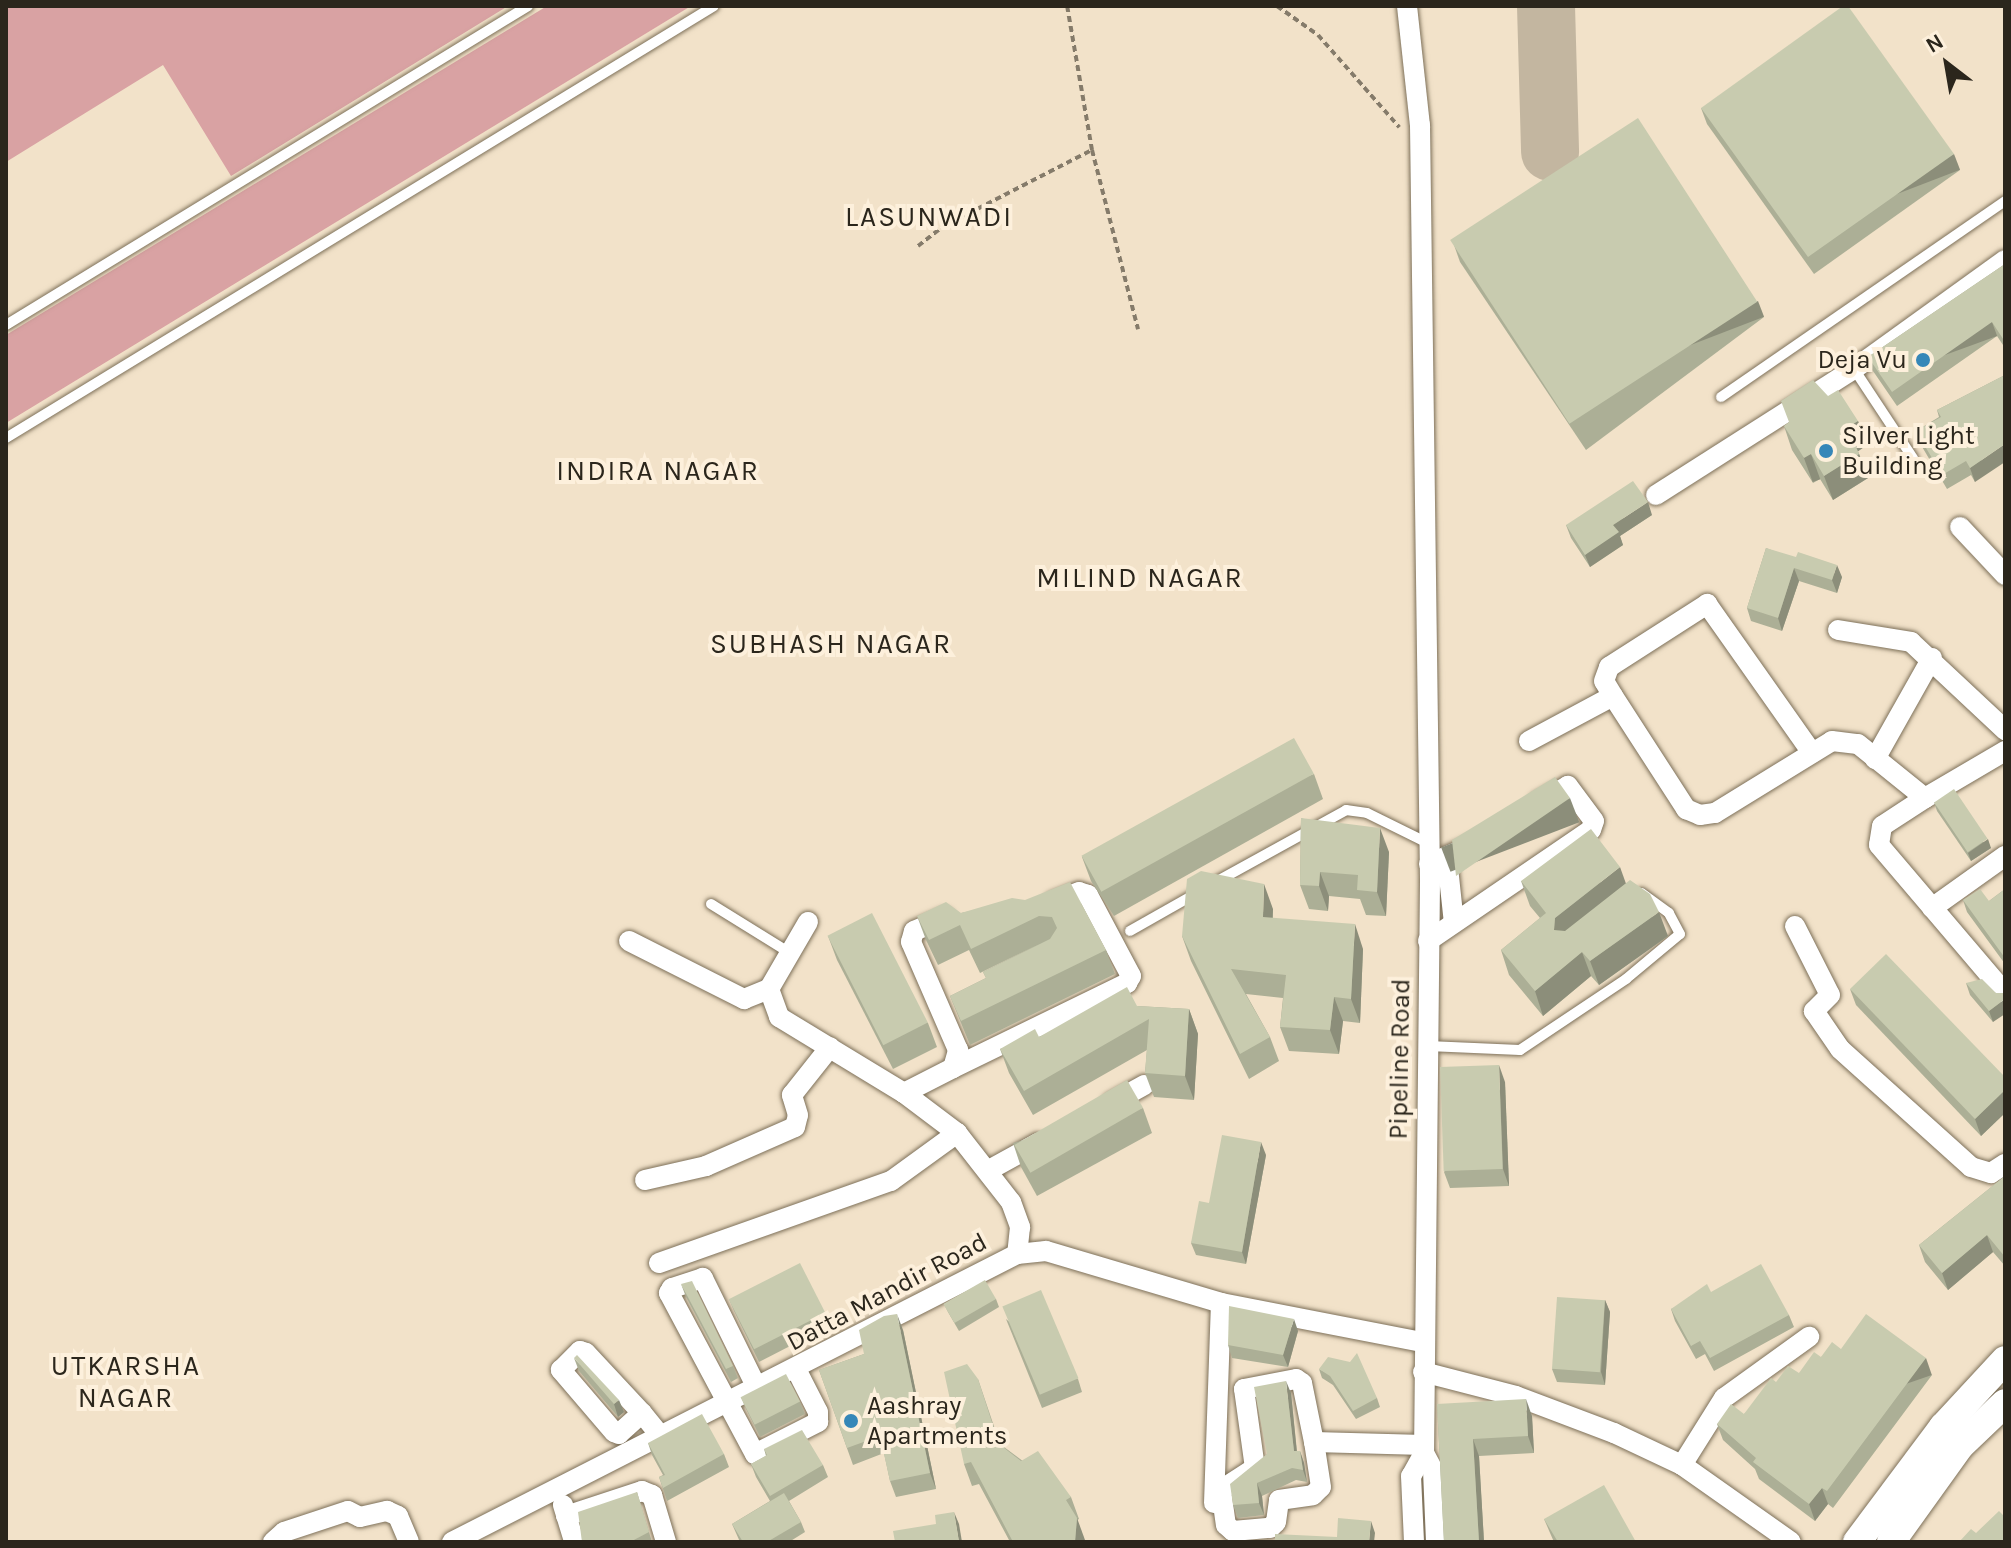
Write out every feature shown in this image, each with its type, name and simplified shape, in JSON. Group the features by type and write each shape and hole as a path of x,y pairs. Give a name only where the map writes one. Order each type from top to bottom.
{"main road":[{"path":"1857,1542 1943,1427 2005,1360"},
{"path":"1891,1542 1960,1446 2005,1403"}],"street":[{"name":"Pipeline Road","path":"1407,6 1419,150 1427,665 1437,864 1428,941 1422,1342 1424,1449 1433,1470 1436,1542"},
{"path":"1656,495 1854,369 2005,260"},
{"path":"1960,527 2005,575"},
{"path":"1812,753 1707,604 1609,667 1604,681 1613,696 1686,809 1700,815 1715,813 1812,753 1844,740 1875,759 1925,798"},
{"path":"1838,630 1895,636 1932,658 2005,730"},
{"path":"1875,759 1932,658"},
{"path":"1529,741 1613,696"},
{"path":"2005,751 1925,798 1877,833 1884,852 2005,993"},
{"path":"1428,941 1594,825 1568,786 1515,818"},
{"path":"1454,923 1437,864 1492,834"},
{"path":"1932,908 2005,856"},
{"path":"904,1093 1127,983 1131,976 1088,895 1079,892 1029,912"},
{"path":"953,1068 958,1050 947,1003 911,942 914,931 956,912 970,918"},
{"path":"629,941 744,999 769,989 808,922"},
{"path":"1795,926 1830,995 1814,1011 1840,1049 1971,1167 1991,1173 2005,1164"},
{"path":"769,989 779,1017 904,1093 957,1133 1001,1184 1020,1227 1017,1254"},
{"path":"645,1180 706,1166 795,1127 798,1115 792,1095 830,1047"},
{"path":"1089,1115 1144,1085"},
{"path":"989,1170 1061,1130"},
{"path":"659,1263 891,1181 957,1133"},
{"name":"Datta Mandir Road","path":"452,1542 662,1438 723,1398 754,1382 796,1369 1017,1254 1046,1251 1221,1303 1422,1342"},
{"path":"754,1382 703,1278 672,1288 669,1293 723,1398 759,1455 818,1422 818,1412 796,1369"},
{"path":"1213,1529 1221,1303"},
{"path":"1682,1465 1724,1398 1809,1337"},
{"path":"1423,1372 1516,1396 1682,1465 1791,1542"},
{"path":"1296,1379 1302,1383 1314,1442 1321,1487 1313,1495 1279,1500 1276,1522 1270,1528 1233,1531 1226,1525 1221,1490 1255,1468 1244,1389 1296,1379"},
{"path":"642,1413 662,1438"},
{"path":"1314,1442 1424,1449"},
{"name":"Pipeline Road","path":"1414,1542 1411,1476 1424,1449"},
{"path":"566,1516 642,1491 652,1495 666,1542"},
{"path":"554,1492 574,1542"},
{"path":"554,1492 564,1542"},
{"path":"273,1542 284,1532 348,1511 360,1517 387,1511 398,1516 409,1542"}],"lane":[{"path":"6,325 528,6"},
{"path":"6,438 714,6"},
{"path":"1721,397 2005,201"},
{"path":"1854,369 1913,458"},
{"path":"1130,931 1346,810 1367,813 1437,864"},
{"path":"1426,1046 1520,1050 1626,979 1680,934 1679,925 1646,893 1634,894"},
{"path":"711,904 790,953"}],"path":[{"path":"1067,6 1092,150 1138,329"},
{"path":"1277,6 1318,35 1419,150"},
{"path":"918,246 942,227 1092,150"}],"shaded area":[{"path":"6,6 508,6 231,176 163,65 6,162"},
{"path":"547,6 691,6 6,423 6,335"}],"building":[{"path":"1843,6 1848,6 1954,154 1808,257 1701,108"},
{"path":"1638,118 1757,302 1569,424 1450,240"},
{"path":"2005,264 2005,342 1992,322 1892,392 1868,357"},
{"path":"2005,375 2005,444 1970,468 1966,461 1942,475 1916,431 1941,417 1937,410"},
{"name":"Silver Light Building","path":"1813,380 1828,396 1838,390 1858,421 1848,427 1859,454 1824,476 1811,454 1804,458 1784,426 1789,422 1781,401"},
{"path":"1633,481 1648,502 1613,525 1619,532 1585,555 1566,525"},
{"path":"1766,548 1796,557 1798,552 1837,565 1832,580 1794,568 1778,618 1747,608"},
{"path":"1294,738 1314,774 1101,892 1081,856"},
{"path":"1555,777 1570,798 1456,876 1452,840"},
{"path":"1954,789 1988,839 1968,852 1934,802"},
{"path":"1301,818 1380,828 1377,892 1357,890 1358,875 1320,872 1319,886 1300,885"},
{"path":"1591,829 1620,867 1555,918 1554,930 1565,931 1630,880 1650,894 1659,912 1590,961 1582,952 1535,991 1501,950 1546,913 1521,881"},
{"path":"1201,871 1264,884 1263,917 1355,924 1351,999 1334,997 1330,1030 1280,1027 1286,975 1231,969 1270,1037 1240,1054 1182,936 1187,879"},
{"path":"1070,882 1106,950 961,1021 950,996 986,978 983,972 1050,939 1057,928 1052,917 1039,916 971,949 960,925 929,940 917,916 946,902 961,913 1012,898 1025,900"},
{"path":"1980,889 1989,901 2005,889 2005,958 1963,900"},
{"path":"872,913 928,1023 883,1045 827,936"},
{"path":"1886,954 2005,1077 2005,1090 1975,1119 1850,989"},
{"path":"1982,979 1996,993 2005,993 2005,999 1989,1011 1966,983"},
{"path":"1127,987 1137,1006 1189,1009 1185,1076 1145,1073 1149,1019 1024,1091 1000,1049 1035,1029 1039,1037"},
{"path":"1499,1065 1503,1169 1444,1171 1440,1067"},
{"path":"1127,1080 1143,1108 1030,1173 1014,1145"},
{"path":"1222,1135 1261,1142 1242,1252 1191,1243 1199,1201 1209,1203"},
{"path":"2005,1176 2005,1257 1987,1235 1942,1273 1919,1245"},
{"path":"800,1263 825,1313 754,1349 729,1299"},
{"path":"1761,1264 1789,1315 1710,1358 1700,1341 1691,1346 1671,1309 1707,1284 1711,1292"},
{"path":"985,1280 996,1299 954,1323 943,1304"},
{"path":"692,1281 733,1366 726,1369 681,1284"},
{"path":"1041,1290 1079,1378 1040,1395 1002,1306"},
{"path":"1557,1297 1605,1300 1600,1372 1552,1369"},
{"path":"1229,1306 1294,1319 1283,1355 1228,1345"},
{"path":"897,1314 930,1473 890,1481 880,1436 847,1448 819,1370 864,1354 859,1330 884,1316"},
{"path":"1866,1314 1926,1358 1827,1491 1822,1488 1809,1504 1753,1462 1756,1458 1717,1424 1731,1404 1744,1414 1771,1378 1776,1382 1788,1366 1799,1373 1814,1352 1821,1357 1832,1342 1841,1349"},
{"path":"1357,1353 1377,1398 1353,1411 1330,1376 1319,1369 1328,1357 1350,1362"},
{"path":"577,1355 619,1400 614,1404 574,1358"},
{"path":"967,1364 978,1379 999,1444 1021,1461 1038,1451 1071,1497 1066,1500 1077,1518 1075,1542 1000,1542 1012,1540 971,1462 964,1464 944,1372"},
{"path":"786,1374 800,1402 755,1425 741,1397"},
{"path":"1286,1381 1294,1451 1300,1451 1303,1470 1292,1468 1257,1483 1259,1503 1233,1505 1230,1484 1267,1454 1254,1387"},
{"path":"1526,1399 1528,1436 1473,1439 1479,1542 1444,1542 1437,1404"},
{"path":"702,1414 724,1454 663,1488 659,1477 665,1475 648,1443"},
{"path":"802,1430 823,1465 770,1496 751,1464 767,1455 764,1449"},
{"path":"1604,1485 1636,1542 1558,1542 1544,1519"},
{"path":"637,1492 649,1532 630,1542 582,1542 578,1512"},
{"path":"784,1493 801,1522 767,1542 743,1542 732,1524"},
{"path":"1999,1511 2005,1517 2005,1542 1959,1542 1971,1529 1976,1533"},
{"path":"954,1512 959,1542 895,1542 893,1531 936,1524 935,1515"},
{"path":"1338,1518 1371,1521 1369,1542 1275,1542 1275,1534 1337,1537"}],"taxiway":[{"path":"1546,6 1550,152"}],"place":[{"name":"Deja Vu","path":"1923,360"},
{"name":"Silver Light Building","path":"1826,451"},
{"name":"Aashray Apartments","path":"851,1421"}],"district":[{"name":"LASUNWADI","path":"929,217"},
{"name":"INDIRA NAGAR","path":"658,471"},
{"name":"MILIND NAGAR","path":"1140,578"},
{"name":"SUBHASH NAGAR","path":"831,644"},
{"name":"UTKARSHA NAGAR","path":"126,1382"}]}
